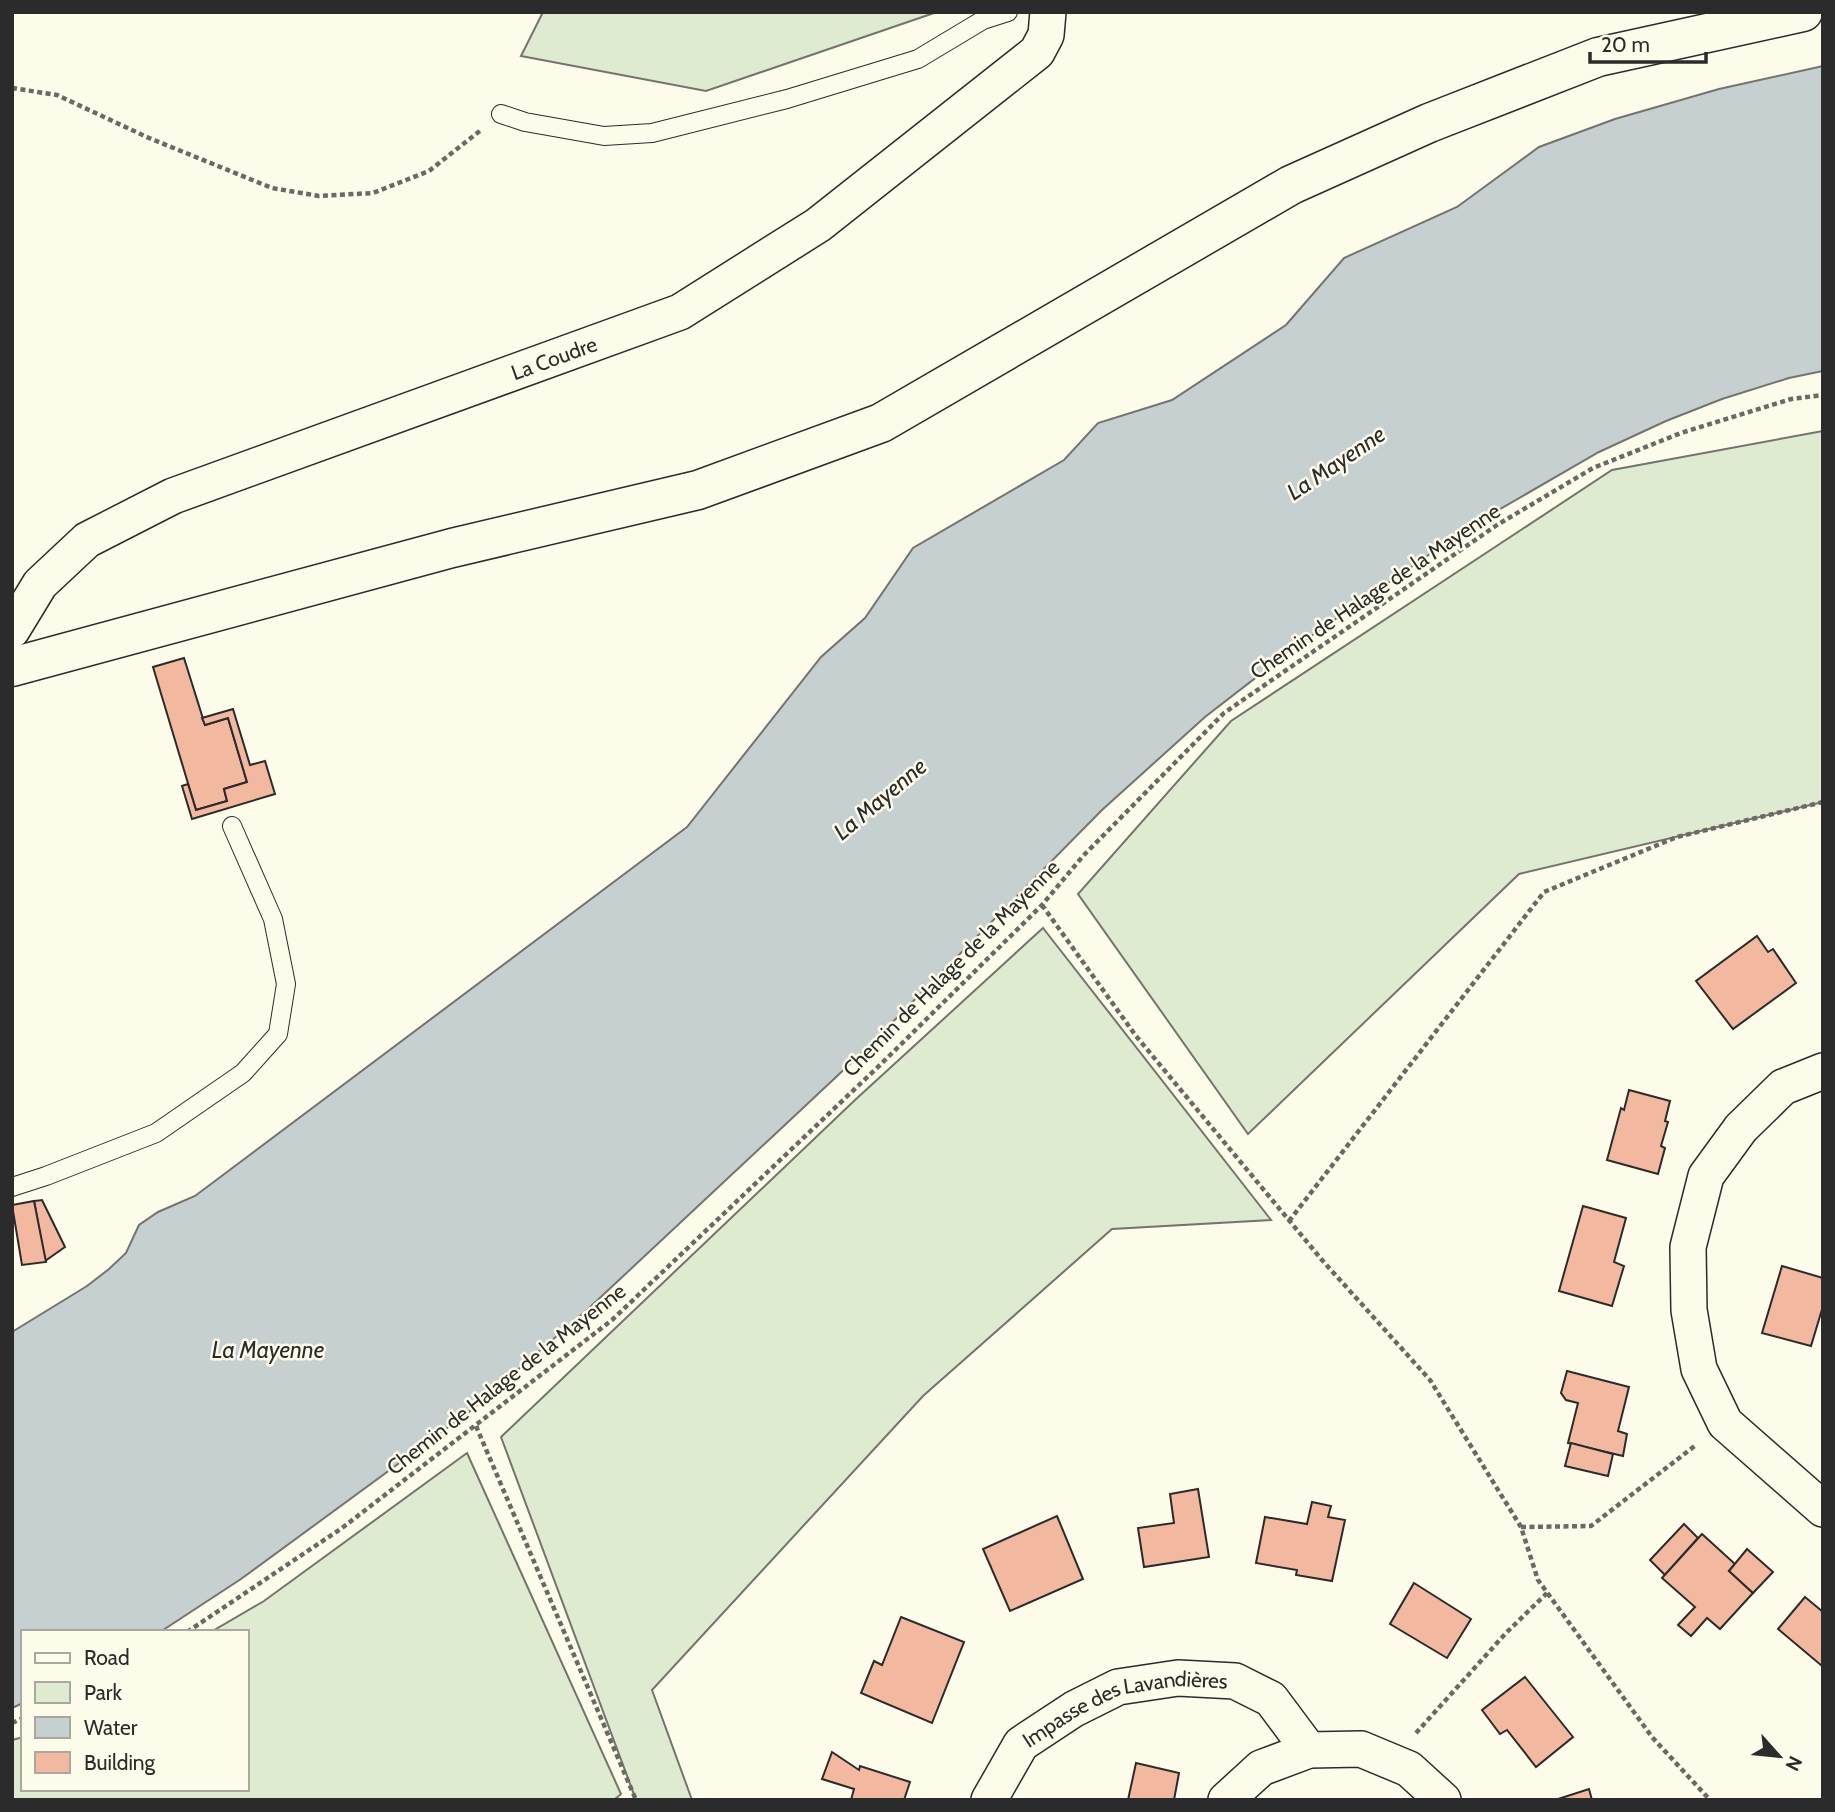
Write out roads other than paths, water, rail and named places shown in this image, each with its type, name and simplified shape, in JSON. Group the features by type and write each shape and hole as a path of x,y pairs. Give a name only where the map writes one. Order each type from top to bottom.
{"street":[{"name":"La Coudre","path":"12,630 40,584 87,540 173,496 680,312 818,225 1037,52 1046,36 1048,12"},
{"path":"12,667 452,548 698,490 881,423 1291,185 1429,123 1598,57 1803,12"},
{"path":"1823,1071 1783,1087 1741,1128 1706,1176 1688,1247 1689,1310 1699,1369 1725,1423 1823,1509"},
{"name":"Impasse des Lavandières","path":"989,1800 1021,1744 1074,1709 1118,1687 1178,1678 1235,1681 1270,1699 1309,1750"},
{"path":"1226,1800 1261,1768 1309,1750 1361,1749 1409,1769 1443,1800"}],"lane":[{"path":"501,114 526,122 604,136 652,133 787,99 918,59 983,20 1008,12"},
{"path":"12,1187 46,1177 156,1133 243,1073 278,1034 286,984 273,919 232,826"}],"water":[{"name":"La Mayenne","path":"1823,66 1823,371 1789,378 1722,399 1599,452 1469,527 1298,645 1205,717 1102,810 866,1049 588,1309 469,1412 241,1579 163,1630 21,1630 21,1704 12,1708 12,1332 87,1286 109,1269 126,1253 139,1225 158,1212 195,1196 687,827 821,657 865,618 913,548 1064,460 1098,423 1172,400 1286,325 1344,258 1457,207 1539,147 1615,119 1719,89"}]}
